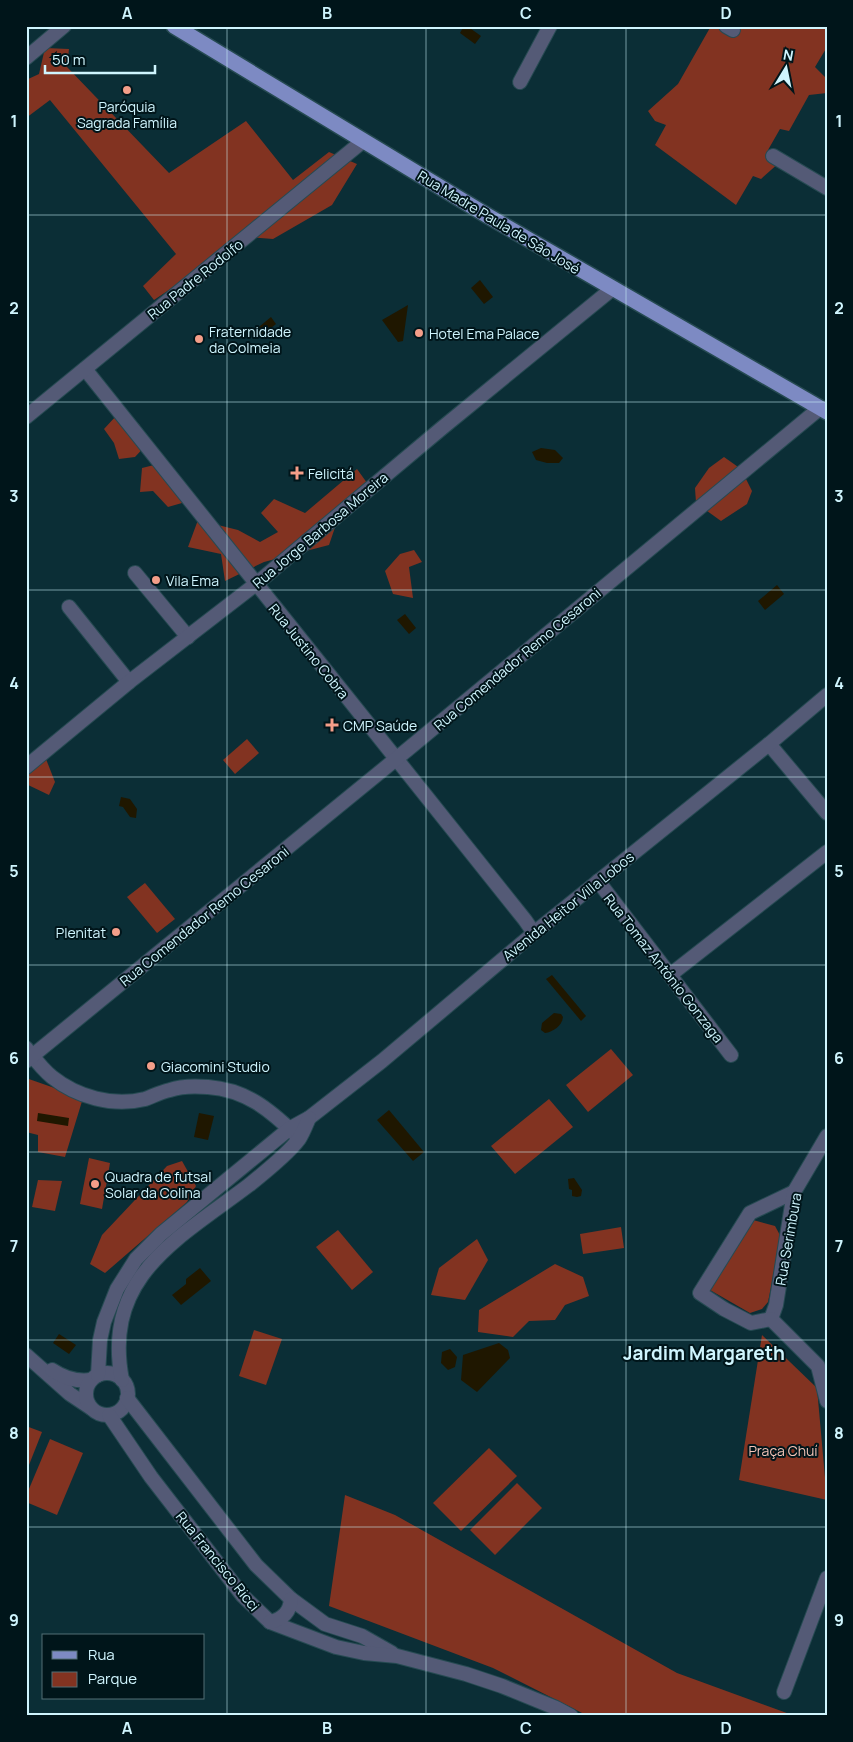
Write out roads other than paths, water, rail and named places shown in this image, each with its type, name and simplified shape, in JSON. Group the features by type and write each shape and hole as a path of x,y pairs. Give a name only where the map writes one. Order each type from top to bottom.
{"main road":[{"name":"Rua Madre Paula de São José","path":"183,28 363,141 612,289 823,410"}],"street":[{"path":"26,58 64,26"},
{"path":"520,82 550,26"},
{"name":"Rua Padre Rodolfo","path":"26,417 363,141"},
{"path":"773,156 827,188"},
{"name":"Rua Jorge Barbosa Moreira","path":"26,767 130,682 256,584 427,440 612,289"},
{"name":"Rua Justino Cobra","path":"85,369 526,920 534,933"},
{"name":"Rua Comendador Remo Cesaroni","path":"28,1055 396,759 823,410"},
{"path":"135,574 188,637"},
{"path":"69,607 130,682"},
{"name":"Avenida Heitor Villa Lobos","path":"122,1380 119,1364 119,1332 128,1300 140,1276 158,1256 266,1171 294,1134 309,1118 382,1061 534,933 827,695"},
{"path":"769,744 827,813"},
{"path":"670,975 827,852"},
{"name":"Rua Tomaz António Gonzaga","path":"598,881 731,1055"},
{"path":"28,1055 51,1076 74,1091 87,1096 128,1101 182,1088 220,1089 251,1099 265,1107 294,1134"},
{"name":"Avenida Heitor Villa Lobos","path":"95,1377 104,1322 116,1289 136,1259 161,1234 294,1134"},
{"name":"Rua Serimbura","path":"771,1319 776,1305 794,1192 827,1136"},
{"path":"794,1192 750,1213 700,1293 724,1309 751,1323 771,1319 818,1366 827,1401"},
{"path":"29,1357 65,1377 84,1381 110,1373 122,1380 127,1391 127,1398 121,1409 115,1413 109,1415 99,1413 70,1394 29,1357"},
{"path":"91,1408 86,1398 86,1388 95,1377"},
{"name":"Rua Francisco Ricci","path":"127,1398 256,1565 291,1599 326,1624 362,1636 397,1656"},
{"name":"Rua Francisco Ricci","path":"109,1415 150,1477 243,1596 270,1622 336,1647 364,1653 397,1656 466,1674 502,1686 571,1716"},
{"path":"784,1692 827,1578"},
{"path":"270,1622 283,1617 288,1611 291,1599"}],"place":[{"name":"Paróquia Sagrada Família","path":"127,90"},
{"name":"Hotel Ema Palace","path":"419,333"},
{"name":"Fraternidade da Colmeia","path":"199,339"},
{"name":"Felicitá","path":"297,473"},
{"name":"Vila Ema","path":"156,580"},
{"name":"CMP Saúde","path":"332,725"},
{"name":"Plenitat","path":"116,932"},
{"name":"Giacomini Studio","path":"151,1066"},
{"name":"Quadra de futsal Solar da Colina","path":"95,1184"}],"district":[{"name":"Jardim Margareth","path":"704,1353"}],"park label":[{"name":"Praça Chuí","path":"783,1450"}]}
